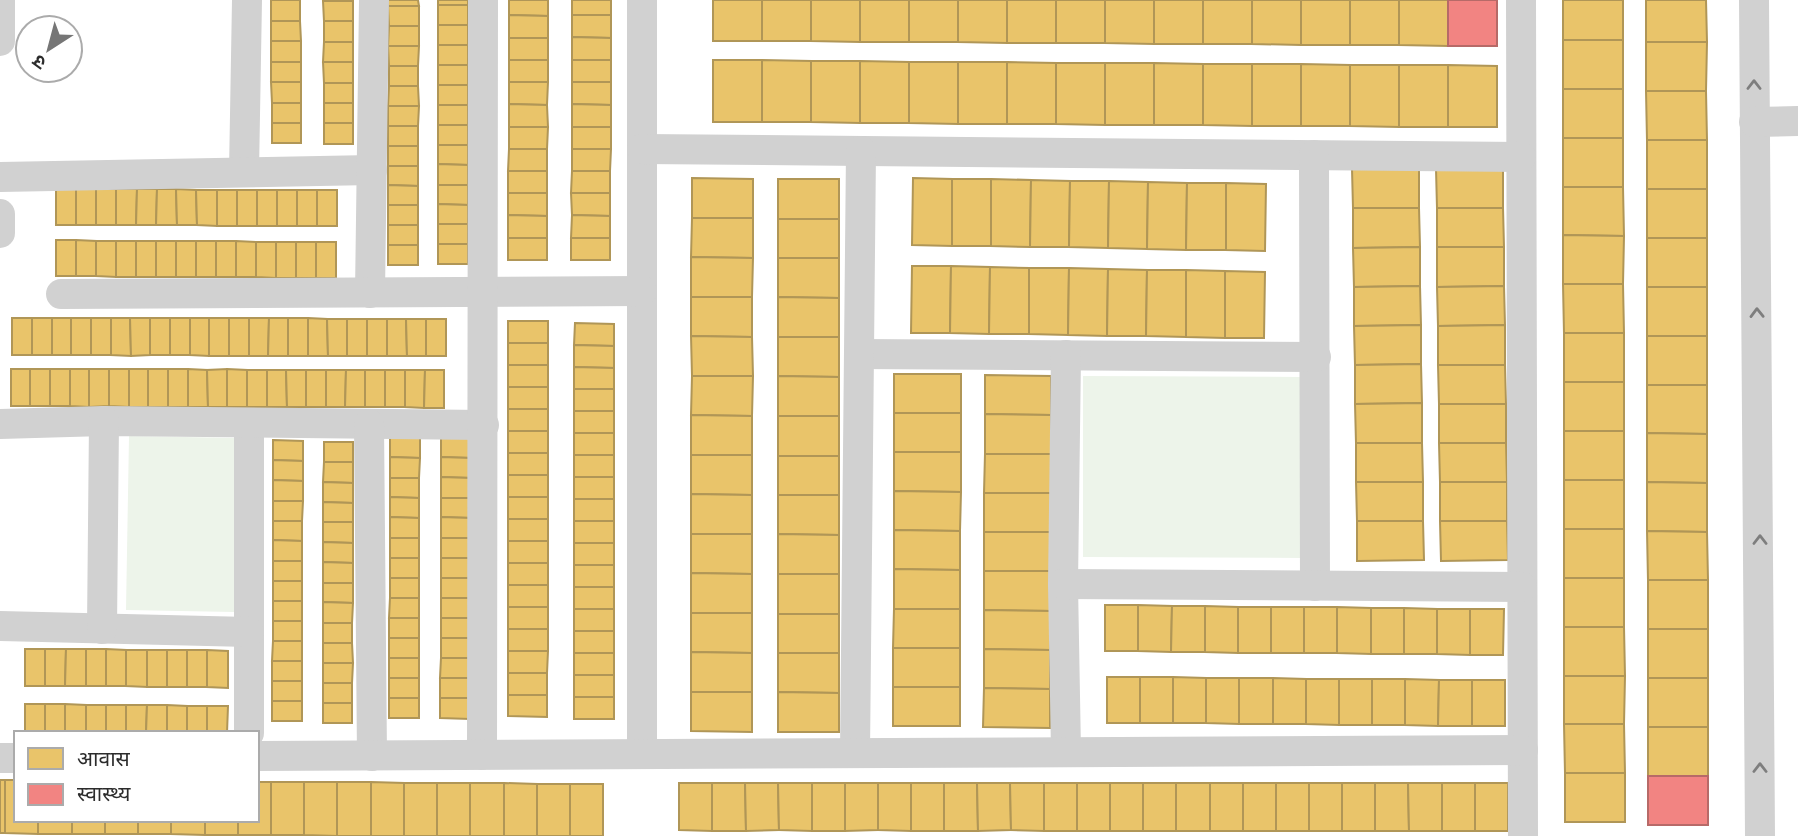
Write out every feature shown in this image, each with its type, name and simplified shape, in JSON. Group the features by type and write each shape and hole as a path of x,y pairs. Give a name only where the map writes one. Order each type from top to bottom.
{"street":[{"path":"0,0 0,41"},
{"path":"244,172 247,0"},
{"path":"370,293 374,0"},
{"path":"482,755 484,0"},
{"path":"642,0 642,754"},
{"path":"1521,0 1523,836"},
{"path":"1754,0 1760,488 1760,836"},
{"path":"1754,122 1798,121"},
{"path":"642,149 1521,157"},
{"path":"855,753 861,151"},
{"path":"1314,155 1315,586"},
{"path":"0,177 372,170"},
{"path":"0,214 0,232"},
{"path":"61,294 642,291"},
{"path":"859,354 1316,356"},
{"path":"1066,355 1063,584 1066,752"},
{"path":"0,424 104,421 484,425"},
{"path":"102,629 104,421"},
{"path":"249,423 249,731"},
{"path":"369,424 372,756"},
{"path":"1063,584 1522,587"},
{"path":"0,626 249,632"},
{"path":"259,756 1523,750"}],"shaded area":[{"path":"1083,376 1302,377 1302,558 1083,557"},
{"path":"129,436 237,438 234,612 126,610"}],"building: आवास":[{"path":"271,0 300,0 300,21 271,21"},
{"path":"388,0 418,0 419,6 388,6"},
{"path":"438,0 468,0 468,5 438,5"},
{"path":"509,0 548,0 548,16 509,15"},
{"path":"572,0 611,0 611,15 572,15"},
{"path":"713,0 762,0 762,41 713,41"},
{"path":"762,0 811,0 811,41 762,41"},
{"path":"811,0 860,0 860,42 811,41"},
{"path":"860,0 909,0 909,42 860,42"},
{"path":"909,0 958,0 958,42 909,42"},
{"path":"958,0 1007,0 1007,43 958,42"},
{"path":"1007,0 1056,0 1056,43 1007,43"},
{"path":"1056,0 1105,0 1105,43 1056,43"},
{"path":"1105,0 1154,0 1154,44 1105,43"},
{"path":"1154,0 1203,0 1203,44 1154,44"},
{"path":"1203,0 1252,0 1252,44 1203,44"},
{"path":"1252,0 1301,0 1301,45 1252,44"},
{"path":"1301,0 1350,0 1350,45 1301,45"},
{"path":"1350,0 1399,0 1399,45 1350,45"},
{"path":"1399,0 1448,0 1448,46 1399,45"},
{"path":"1563,0 1623,0 1623,40 1563,40"},
{"path":"1646,0 1706,0 1707,42 1646,42"},
{"path":"323,1 353,1 353,21 324,21"},
{"path":"438,5 468,5 468,25 438,25"},
{"path":"388,6 419,6 419,26 389,26"},
{"path":"509,15 548,16 548,38 509,38"},
{"path":"572,15 611,15 611,38 572,37"},
{"path":"271,21 300,21 301,41 271,41"},
{"path":"324,21 353,21 353,42 324,42"},
{"path":"438,25 468,25 468,45 438,45"},
{"path":"389,26 419,26 419,46 388,46"},
{"path":"572,37 611,38 611,60 572,60"},
{"path":"509,38 548,38 548,60 509,60"},
{"path":"1563,40 1623,40 1623,89 1563,89"},
{"path":"271,41 301,41 301,62 271,62"},
{"path":"324,42 353,42 353,62 323,62"},
{"path":"1646,42 1707,42 1706,91 1646,91"},
{"path":"438,45 468,45 468,65 438,65"},
{"path":"388,46 419,46 418,66 389,66"},
{"path":"509,60 548,60 548,82 509,82"},
{"path":"572,60 611,60 611,82 572,82"},
{"path":"713,60 762,60 762,122 713,122"},
{"path":"762,60 811,61 811,122 762,122"},
{"path":"811,61 860,61 860,123 811,122"},
{"path":"860,61 909,62 909,123 860,123"},
{"path":"271,62 301,62 301,82 271,82"},
{"path":"323,62 353,62 353,83 324,83"},
{"path":"909,62 958,62 958,124 909,123"},
{"path":"958,62 1007,62 1007,124 958,124"},
{"path":"1007,62 1056,63 1056,124 1007,124"},
{"path":"1056,63 1105,63 1105,125 1056,124"},
{"path":"1105,63 1154,63 1154,125 1105,125"},
{"path":"1154,63 1203,64 1203,125 1154,125"},
{"path":"1203,64 1252,64 1252,126 1203,125"},
{"path":"1252,64 1301,64 1301,126 1252,126"},
{"path":"1301,64 1350,65 1350,126 1301,126"},
{"path":"438,65 468,65 468,85 438,85"},
{"path":"1350,65 1399,65 1399,127 1350,126"},
{"path":"1399,65 1448,65 1448,127 1399,127"},
{"path":"1448,65 1497,66 1497,127 1448,127"},
{"path":"389,66 418,66 418,86 389,86"},
{"path":"271,82 301,82 301,103 272,103"},
{"path":"509,82 548,82 547,105 509,104"},
{"path":"572,82 611,82 611,105 572,104"},
{"path":"324,83 353,83 353,103 324,103"},
{"path":"438,85 468,85 468,105 438,105"},
{"path":"389,86 418,86 419,106 388,106"},
{"path":"1563,89 1623,89 1623,138 1563,138"},
{"path":"1646,91 1706,91 1707,140 1647,140"},
{"path":"272,103 301,103 301,123 272,123"},
{"path":"324,103 353,103 353,123 324,123"},
{"path":"509,104 547,105 548,127 509,127"},
{"path":"572,104 611,105 611,127 572,127"},
{"path":"438,105 468,105 468,125 438,125"},
{"path":"388,106 419,106 418,126 388,126"},
{"path":"272,123 301,123 301,143 272,143"},
{"path":"324,123 353,123 353,144 324,144"},
{"path":"438,125 468,125 468,145 438,145"},
{"path":"388,126 418,126 418,146 388,146"},
{"path":"509,127 548,127 547,149 509,149"},
{"path":"572,127 611,127 611,149 572,149"},
{"path":"1563,138 1623,138 1623,187 1563,187"},
{"path":"1647,140 1707,140 1707,189 1647,189"},
{"path":"438,145 468,145 468,165 438,164"},
{"path":"388,146 418,146 418,166 388,166"},
{"path":"509,149 547,149 547,171 508,171"},
{"path":"572,149 611,149 610,171 572,171"},
{"path":"438,164 468,165 468,185 438,185"},
{"path":"388,166 418,166 418,186 388,185"},
{"path":"1352,169 1419,169 1419,208 1353,208"},
{"path":"1436,169 1503,169 1503,208 1437,208"},
{"path":"508,171 547,171 547,193 508,193"},
{"path":"572,171 610,171 610,193 571,193"},
{"path":"692,178 753,179 753,218 692,218"},
{"path":"913,178 952,179 952,246 912,245"},
{"path":"778,179 839,179 839,219 778,219"},
{"path":"952,179 991,179 991,246 952,246"},
{"path":"991,179 1031,180 1030,247 991,246"},
{"path":"1031,180 1070,181 1069,247 1030,247"},
{"path":"1070,181 1109,181 1108,248 1069,247"},
{"path":"1109,181 1148,182 1147,249 1108,248"},
{"path":"1148,182 1187,183 1186,250 1147,249"},
{"path":"1187,183 1226,183 1226,250 1186,250"},
{"path":"1226,183 1266,184 1265,251 1226,250"},
{"path":"388,185 418,186 418,205 388,205"},
{"path":"438,185 468,185 468,205 438,204"},
{"path":"1563,187 1623,187 1624,236 1563,235"},
{"path":"56,189 76,189 76,225 56,225"},
{"path":"76,189 96,189 96,225 76,225"},
{"path":"96,189 116,189 116,225 96,225"},
{"path":"116,189 137,189 136,225 116,225"},
{"path":"137,189 157,189 156,225 136,225"},
{"path":"157,189 176,189 177,225 156,225"},
{"path":"176,189 196,190 197,225 177,225"},
{"path":"1647,189 1707,189 1707,238 1647,238"},
{"path":"196,190 217,190 217,226 197,225"},
{"path":"217,190 237,190 237,226 217,226"},
{"path":"237,190 257,190 257,226 237,226"},
{"path":"257,190 277,190 277,226 257,226"},
{"path":"277,190 297,190 297,226 277,226"},
{"path":"297,190 317,190 317,226 297,226"},
{"path":"317,190 337,190 337,226 317,226"},
{"path":"508,193 547,193 547,216 508,215"},
{"path":"571,193 610,193 610,216 572,215"},
{"path":"438,204 468,205 468,224 438,224"},
{"path":"388,205 418,205 418,225 388,225"},
{"path":"1353,208 1419,208 1420,247 1353,248"},
{"path":"1437,208 1503,208 1504,247 1437,247"},
{"path":"508,215 547,216 547,238 508,238"},
{"path":"572,215 610,216 610,238 571,238"},
{"path":"692,218 753,218 753,258 691,257"},
{"path":"778,219 839,219 839,258 778,258"},
{"path":"438,224 468,224 468,244 438,244"},
{"path":"388,225 418,225 418,245 388,245"},
{"path":"1563,235 1624,236 1623,284 1563,284"},
{"path":"508,238 547,238 547,260 508,260"},
{"path":"571,238 610,238 610,260 571,260"},
{"path":"1647,238 1707,238 1707,287 1647,287"},
{"path":"56,240 76,240 76,276 56,276"},
{"path":"76,240 96,241 96,276 76,276"},
{"path":"96,241 116,241 116,277 96,276"},
{"path":"116,241 136,241 136,277 116,277"},
{"path":"136,241 156,241 156,277 136,277"},
{"path":"156,241 176,241 176,277 156,277"},
{"path":"176,241 196,241 196,277 176,277"},
{"path":"196,241 216,241 216,277 196,277"},
{"path":"216,241 236,241 236,277 216,277"},
{"path":"236,241 256,242 256,277 236,277"},
{"path":"256,242 276,242 276,278 256,277"},
{"path":"276,242 296,242 296,278 276,278"},
{"path":"296,242 316,242 316,278 296,278"},
{"path":"316,242 336,242 336,278 316,278"},
{"path":"438,244 468,244 468,264 438,264"},
{"path":"388,245 418,245 418,265 388,265"},
{"path":"1420,247 1420,286 1354,287 1353,248"},
{"path":"1437,247 1504,247 1504,286 1437,287"},
{"path":"691,257 753,258 752,297 691,297"},
{"path":"778,258 839,258 839,298 778,297"},
{"path":"912,266 951,266 950,333 911,333"},
{"path":"951,266 990,267 989,334 950,333"},
{"path":"990,267 1029,268 1029,334 989,334"},
{"path":"1029,268 1069,268 1068,335 1029,334"},
{"path":"1069,268 1108,269 1107,336 1068,335"},
{"path":"1108,269 1147,270 1146,336 1107,336"},
{"path":"1147,270 1186,270 1186,337 1146,336"},
{"path":"1186,270 1225,271 1225,338 1186,337"},
{"path":"1225,271 1265,272 1264,338 1225,338"},
{"path":"1563,284 1623,284 1624,333 1564,333"},
{"path":"1420,286 1421,325 1354,326 1354,287"},
{"path":"1504,286 1505,325 1438,326 1437,287"},
{"path":"1647,287 1707,287 1707,336 1647,336"},
{"path":"691,297 752,297 752,337 691,336"},
{"path":"778,297 839,298 839,337 778,337"},
{"path":"12,318 32,318 32,355 12,355"},
{"path":"32,318 52,318 52,355 32,355"},
{"path":"52,318 71,318 71,355 52,355"},
{"path":"71,318 91,318 91,355 71,355"},
{"path":"91,318 111,318 111,355 91,355"},
{"path":"111,318 130,318 131,356 111,355"},
{"path":"130,318 150,318 150,355 131,356"},
{"path":"150,318 170,318 170,355 150,355"},
{"path":"170,318 190,318 190,355 170,355"},
{"path":"190,318 209,318 209,356 190,355"},
{"path":"209,318 229,318 229,356 209,356"},
{"path":"229,318 249,318 249,356 229,356"},
{"path":"249,318 269,318 268,356 249,356"},
{"path":"269,318 288,318 288,356 268,356"},
{"path":"288,318 308,318 308,356 288,356"},
{"path":"308,318 327,319 328,356 308,356"},
{"path":"327,319 347,319 347,356 328,356"},
{"path":"347,319 367,319 367,356 347,356"},
{"path":"367,319 387,319 387,356 367,356"},
{"path":"387,319 406,319 407,356 387,356"},
{"path":"406,319 426,319 426,356 407,356"},
{"path":"426,319 446,319 446,356 426,356"},
{"path":"508,321 548,321 548,343 508,343"},
{"path":"575,323 614,324 614,346 574,345"},
{"path":"1421,325 1421,364 1355,365 1354,326"},
{"path":"1505,325 1505,365 1438,365 1438,326"},
{"path":"1564,333 1624,333 1624,382 1564,382"},
{"path":"691,336 752,337 753,376 692,376"},
{"path":"1647,336 1707,336 1707,385 1647,385"},
{"path":"778,337 839,337 839,377 778,376"},
{"path":"508,343 548,343 548,365 508,365"},
{"path":"574,345 614,346 614,368 574,367"},
{"path":"1421,364 1422,403 1355,404 1355,365"},
{"path":"508,365 548,365 548,387 508,387"},
{"path":"1438,365 1505,365 1506,404 1439,404"},
{"path":"574,367 614,368 614,389 574,389"},
{"path":"11,369 30,369 30,406 11,406"},
{"path":"30,369 50,369 50,406 30,406"},
{"path":"50,369 70,369 70,406 50,406"},
{"path":"70,369 89,369 89,407 70,406"},
{"path":"89,369 109,369 109,406 89,407"},
{"path":"109,369 129,369 129,407 109,406"},
{"path":"129,369 148,369 148,407 129,407"},
{"path":"148,369 168,369 168,407 148,407"},
{"path":"168,369 188,369 188,407 168,407"},
{"path":"188,369 207,370 208,407 188,407"},
{"path":"227,369 227,407 208,407 207,370"},
{"path":"227,369 247,370 247,407 227,407"},
{"path":"247,370 267,370 267,407 247,407"},
{"path":"267,370 286,370 287,407 267,407"},
{"path":"286,370 306,370 306,407 287,407"},
{"path":"306,370 326,370 326,407 306,407"},
{"path":"326,370 346,370 345,407 326,407"},
{"path":"346,370 365,370 365,407 345,407"},
{"path":"365,370 385,370 385,407 365,407"},
{"path":"385,370 405,370 405,407 385,407"},
{"path":"405,370 425,370 424,408 405,407"},
{"path":"425,370 444,370 444,408 424,408"},
{"path":"894,374 961,374 961,413 894,413"},
{"path":"985,375 1051,376 1051,415 985,414"},
{"path":"692,376 753,376 752,416 691,415"},
{"path":"778,376 839,377 839,416 778,416"},
{"path":"1564,382 1624,382 1624,431 1564,431"},
{"path":"1647,385 1707,385 1707,434 1647,433"},
{"path":"508,387 548,387 548,409 508,409"},
{"path":"574,389 614,389 614,411 574,411"},
{"path":"1422,403 1422,443 1356,443 1355,404"},
{"path":"1439,404 1506,404 1506,443 1439,443"},
{"path":"508,409 548,409 548,431 508,431"},
{"path":"574,411 614,411 614,433 574,433"},
{"path":"894,413 961,413 961,452 894,452"},
{"path":"985,414 1051,415 1051,454 985,454"},
{"path":"691,415 752,416 752,455 691,455"},
{"path":"778,416 839,416 839,456 778,456"},
{"path":"508,431 548,431 548,453 508,453"},
{"path":"1564,431 1624,431 1624,480 1564,480"},
{"path":"574,433 614,433 614,455 574,455"},
{"path":"1647,433 1707,434 1707,483 1647,482"},
{"path":"390,437 420,438 420,458 390,457"},
{"path":"441,437 471,437 471,458 441,457"},
{"path":"273,440 303,441 303,461 273,460"},
{"path":"324,442 353,442 353,462 324,462"},
{"path":"1356,443 1422,443 1423,482 1356,482"},
{"path":"1439,443 1506,443 1507,482 1440,482"},
{"path":"894,452 961,452 961,492 894,491"},
{"path":"508,453 548,453 548,475 508,475"},
{"path":"985,454 1051,454 1051,493 984,493"},
{"path":"574,455 614,455 614,477 574,477"},
{"path":"691,455 752,455 752,495 691,494"},
{"path":"778,456 839,456 839,495 778,495"},
{"path":"390,457 420,458 419,478 390,478"},
{"path":"441,457 471,458 471,478 441,477"},
{"path":"273,460 303,461 303,481 273,480"},
{"path":"324,462 353,462 353,483 323,482"},
{"path":"508,475 548,475 548,497 508,497"},
{"path":"441,477 471,478 471,498 441,498"},
{"path":"574,477 614,477 614,499 574,499"},
{"path":"390,478 419,478 419,498 390,497"},
{"path":"273,480 303,481 303,501 273,501"},
{"path":"1564,480 1624,480 1624,529 1564,529"},
{"path":"323,482 353,483 353,503 323,502"},
{"path":"1356,482 1423,482 1423,521 1357,521"},
{"path":"1440,482 1507,482 1507,521 1440,521"},
{"path":"1647,482 1707,483 1707,532 1647,531"},
{"path":"894,491 961,492 960,531 894,530"},
{"path":"984,493 1051,493 1051,532 984,532"},
{"path":"691,494 752,495 752,534 691,534"},
{"path":"778,495 839,495 839,535 778,534"},
{"path":"390,497 419,498 419,518 390,517"},
{"path":"508,497 548,497 548,519 508,519"},
{"path":"441,498 471,498 471,518 441,517"},
{"path":"574,499 614,499 614,521 574,521"},
{"path":"273,501 303,501 302,521 273,521"},
{"path":"323,502 353,503 353,522 323,522"},
{"path":"390,517 419,518 419,538 390,538"},
{"path":"441,517 471,518 470,538 441,538"},
{"path":"508,519 548,519 548,541 508,541"},
{"path":"273,521 302,521 302,541 273,540"},
{"path":"574,521 614,521 614,543 574,543"},
{"path":"1357,521 1423,521 1424,560 1357,561"},
{"path":"1440,521 1507,521 1508,560 1441,561"},
{"path":"323,522 353,522 353,543 323,542"},
{"path":"1564,529 1624,529 1624,578 1564,578"},
{"path":"894,530 960,531 960,570 894,569"},
{"path":"1647,531 1707,532 1708,580 1648,580"},
{"path":"984,532 1051,532 1051,571 984,571"},
{"path":"691,534 752,534 752,574 691,573"},
{"path":"778,534 839,535 839,574 778,574"},
{"path":"390,538 419,538 419,558 390,558"},
{"path":"441,538 470,538 471,558 441,558"},
{"path":"273,540 302,541 302,561 273,561"},
{"path":"508,541 548,541 548,563 508,563"},
{"path":"323,542 353,543 353,563 323,562"},
{"path":"574,543 614,543 614,565 574,565"},
{"path":"390,558 419,558 419,578 390,578"},
{"path":"441,558 471,558 470,578 441,578"},
{"path":"273,561 302,561 302,581 273,581"},
{"path":"323,562 353,563 353,583 323,583"},
{"path":"508,563 548,563 548,585 508,585"},
{"path":"574,565 614,565 614,587 574,587"},
{"path":"894,569 960,570 960,609 894,609"},
{"path":"984,571 1051,571 1051,611 984,610"},
{"path":"691,573 752,574 752,613 691,613"},
{"path":"778,574 839,574 839,614 778,614"},
{"path":"390,578 419,578 419,598 390,598"},
{"path":"441,578 470,578 470,598 441,598"},
{"path":"1564,578 1624,578 1624,627 1564,627"},
{"path":"1648,580 1708,580 1708,629 1648,629"},
{"path":"273,581 302,581 302,601 273,601"},
{"path":"323,583 353,583 353,603 323,602"},
{"path":"508,585 548,585 548,607 508,607"},
{"path":"574,587 614,587 614,609 574,609"},
{"path":"390,598 419,598 419,618 389,618"},
{"path":"441,598 470,598 470,618 441,618"},
{"path":"273,601 302,601 302,621 273,621"},
{"path":"323,602 353,603 352,623 323,623"},
{"path":"1105,605 1138,605 1138,651 1105,651"},
{"path":"1138,605 1172,606 1171,652 1138,651"},
{"path":"1172,606 1205,606 1205,652 1171,652"},
{"path":"1205,606 1238,607 1238,653 1205,652"},
{"path":"508,607 548,607 548,629 508,629"},
{"path":"1238,607 1271,607 1271,653 1238,653"},
{"path":"1271,607 1304,607 1304,653 1271,653"},
{"path":"1304,607 1337,607 1337,653 1304,653"},
{"path":"1337,607 1371,608 1371,654 1337,653"},
{"path":"1371,608 1404,608 1404,654 1371,654"},
{"path":"1404,608 1437,609 1437,654 1404,654"},
{"path":"574,609 614,609 614,631 574,631"},
{"path":"894,609 960,609 960,648 893,648"},
{"path":"1437,609 1470,609 1470,655 1437,654"},
{"path":"1470,609 1504,609 1503,655 1470,655"},
{"path":"984,610 1051,611 1050,650 984,649"},
{"path":"691,613 752,613 752,653 691,652"},
{"path":"778,614 839,614 839,653 778,653"},
{"path":"389,618 419,618 419,638 389,638"},
{"path":"441,618 470,618 470,638 441,638"},
{"path":"273,621 302,621 302,641 273,641"},
{"path":"323,623 352,623 352,643 323,643"},
{"path":"1564,627 1624,627 1625,676 1564,676"},
{"path":"508,629 548,629 548,651 508,651"},
{"path":"1648,629 1708,629 1708,678 1648,678"},
{"path":"574,631 614,631 614,653 574,653"},
{"path":"389,638 419,638 419,658 389,658"},
{"path":"441,638 470,638 470,658 441,658"},
{"path":"273,641 302,641 302,661 272,661"},
{"path":"323,643 352,643 353,663 323,663"},
{"path":"893,648 960,648 960,687 893,687"},
{"path":"25,649 45,649 45,686 25,686"},
{"path":"45,649 66,649 65,686 45,686"},
{"path":"66,649 86,649 86,686 65,686"},
{"path":"86,649 106,649 106,686 86,686"},
{"path":"106,649 126,650 126,686 106,686"},
{"path":"984,649 1050,650 1050,689 984,688"},
{"path":"126,650 147,650 147,687 126,686"},
{"path":"147,650 167,650 167,687 147,687"},
{"path":"167,650 187,650 187,687 167,687"},
{"path":"187,650 207,650 207,687 187,687"},
{"path":"207,650 228,651 228,688 207,687"},
{"path":"508,651 548,651 547,673 508,673"},
{"path":"691,652 752,653 752,692 691,692"},
{"path":"574,653 614,653 614,675 574,675"},
{"path":"778,653 839,653 839,693 778,692"},
{"path":"389,658 419,658 419,678 389,678"},
{"path":"441,658 470,658 470,678 440,678"},
{"path":"272,661 302,661 302,681 272,681"},
{"path":"323,663 353,663 352,683 323,683"},
{"path":"508,673 547,673 547,695 508,695"},
{"path":"574,675 614,675 614,697 574,697"},
{"path":"1564,676 1625,676 1624,724 1564,724"},
{"path":"1107,677 1140,677 1140,723 1107,723"},
{"path":"1140,677 1173,677 1173,723 1140,723"},
{"path":"1173,677 1206,678 1206,723 1173,723"},
{"path":"389,678 419,678 419,698 389,698"},
{"path":"440,678 470,678 470,698 440,698"},
{"path":"1206,678 1239,678 1239,724 1206,723"},
{"path":"1239,678 1273,678 1273,724 1239,724"},
{"path":"1273,678 1306,679 1306,724 1273,724"},
{"path":"1648,678 1708,678 1708,727 1648,727"},
{"path":"1306,679 1339,679 1339,725 1306,724"},
{"path":"1339,679 1372,679 1372,725 1339,725"},
{"path":"1372,679 1405,679 1405,725 1372,725"},
{"path":"1405,679 1439,680 1438,726 1405,725"},
{"path":"1439,680 1472,680 1472,726 1438,726"},
{"path":"1472,680 1505,680 1505,726 1472,726"},
{"path":"272,681 302,681 302,701 272,701"},
{"path":"323,683 352,683 352,703 323,703"},
{"path":"893,687 960,687 960,726 893,726"},
{"path":"984,688 1050,689 1050,728 983,727"},
{"path":"691,692 752,692 752,732 691,731"},
{"path":"778,692 839,693 839,732 778,732"},
{"path":"508,695 547,695 547,717 508,716"},
{"path":"574,697 614,697 614,719 574,719"},
{"path":"389,698 419,698 419,718 389,718"},
{"path":"440,698 470,698 470,719 440,718"},
{"path":"272,701 302,701 302,721 272,721"},
{"path":"323,703 352,703 352,723 323,723"},
{"path":"25,704 45,704 45,731 25,731"},
{"path":"45,704 65,704 65,731 45,731"},
{"path":"65,704 86,705 86,731 65,731"},
{"path":"86,705 106,705 106,731 86,731"},
{"path":"106,705 126,705 126,731 106,731"},
{"path":"126,705 147,705 146,731 126,731"},
{"path":"147,705 167,705 167,731 146,731"},
{"path":"167,705 187,706 187,731 167,731"},
{"path":"187,706 207,706 207,731 187,731"},
{"path":"207,706 228,706 227,731 207,731"},
{"path":"1564,724 1624,724 1625,773 1565,773"},
{"path":"1648,727 1708,727 1708,776 1648,776"},
{"path":"1565,773 1625,773 1625,822 1565,822"},
{"path":"0,780 5,780 5,833 0,833"},
{"path":"5,780 14,780 14,822 38,822 38,834 5,833"},
{"path":"259,782 271,782 271,835 238,835 238,822 259,822"},
{"path":"271,782 304,782 304,835 271,835"},
{"path":"304,782 337,782 337,836 304,835"},
{"path":"337,782 371,782 371,836 337,836"},
{"path":"371,782 404,783 404,836 371,836"},
{"path":"404,783 437,783 437,836 404,836"},
{"path":"437,783 470,783 470,836 437,836"},
{"path":"470,783 504,783 504,836 470,836"},
{"path":"504,783 537,784 537,836 504,836"},
{"path":"679,783 712,783 712,831 679,830"},
{"path":"712,783 745,783 746,831 712,831"},
{"path":"745,783 778,783 779,830 746,831"},
{"path":"778,783 812,783 812,831 779,830"},
{"path":"812,783 845,783 845,831 812,831"},
{"path":"845,783 878,783 878,830 845,831"},
{"path":"878,783 911,783 911,831 878,830"},
{"path":"911,783 944,783 944,831 911,831"},
{"path":"944,783 977,783 978,831 944,831"},
{"path":"977,783 1010,783 1011,830 978,831"},
{"path":"1010,783 1044,783 1044,831 1011,830"},
{"path":"1044,783 1077,783 1077,831 1044,831"},
{"path":"1077,783 1110,783 1110,831 1077,831"},
{"path":"1110,783 1143,783 1143,831 1110,831"},
{"path":"1143,783 1176,783 1176,831 1143,831"},
{"path":"1176,783 1210,783 1210,831 1176,831"},
{"path":"1210,783 1243,783 1243,831 1210,831"},
{"path":"1243,783 1276,783 1276,831 1243,831"},
{"path":"1276,783 1309,783 1309,831 1276,831"},
{"path":"1309,783 1342,783 1342,831 1309,831"},
{"path":"1342,783 1375,783 1375,831 1342,831"},
{"path":"1375,783 1408,783 1409,831 1375,831"},
{"path":"1408,783 1442,783 1442,831 1409,831"},
{"path":"1442,783 1475,783 1475,831 1442,831"},
{"path":"1475,783 1508,783 1508,831 1475,831"},
{"path":"537,784 570,784 570,836 537,836"},
{"path":"570,784 603,784 603,836 570,836"},
{"path":"38,822 72,822 72,834 38,834"},
{"path":"72,822 105,822 105,834 72,834"},
{"path":"105,822 138,822 138,834 105,834"},
{"path":"138,822 171,822 171,834 138,834"},
{"path":"171,822 205,822 205,835 171,834"},
{"path":"205,822 238,822 238,835 205,835"}],"building: स्वास्थ्य":[{"path":"1448,0 1497,0 1497,46 1448,46"},
{"path":"1648,776 1708,776 1708,825 1648,825"}]}
